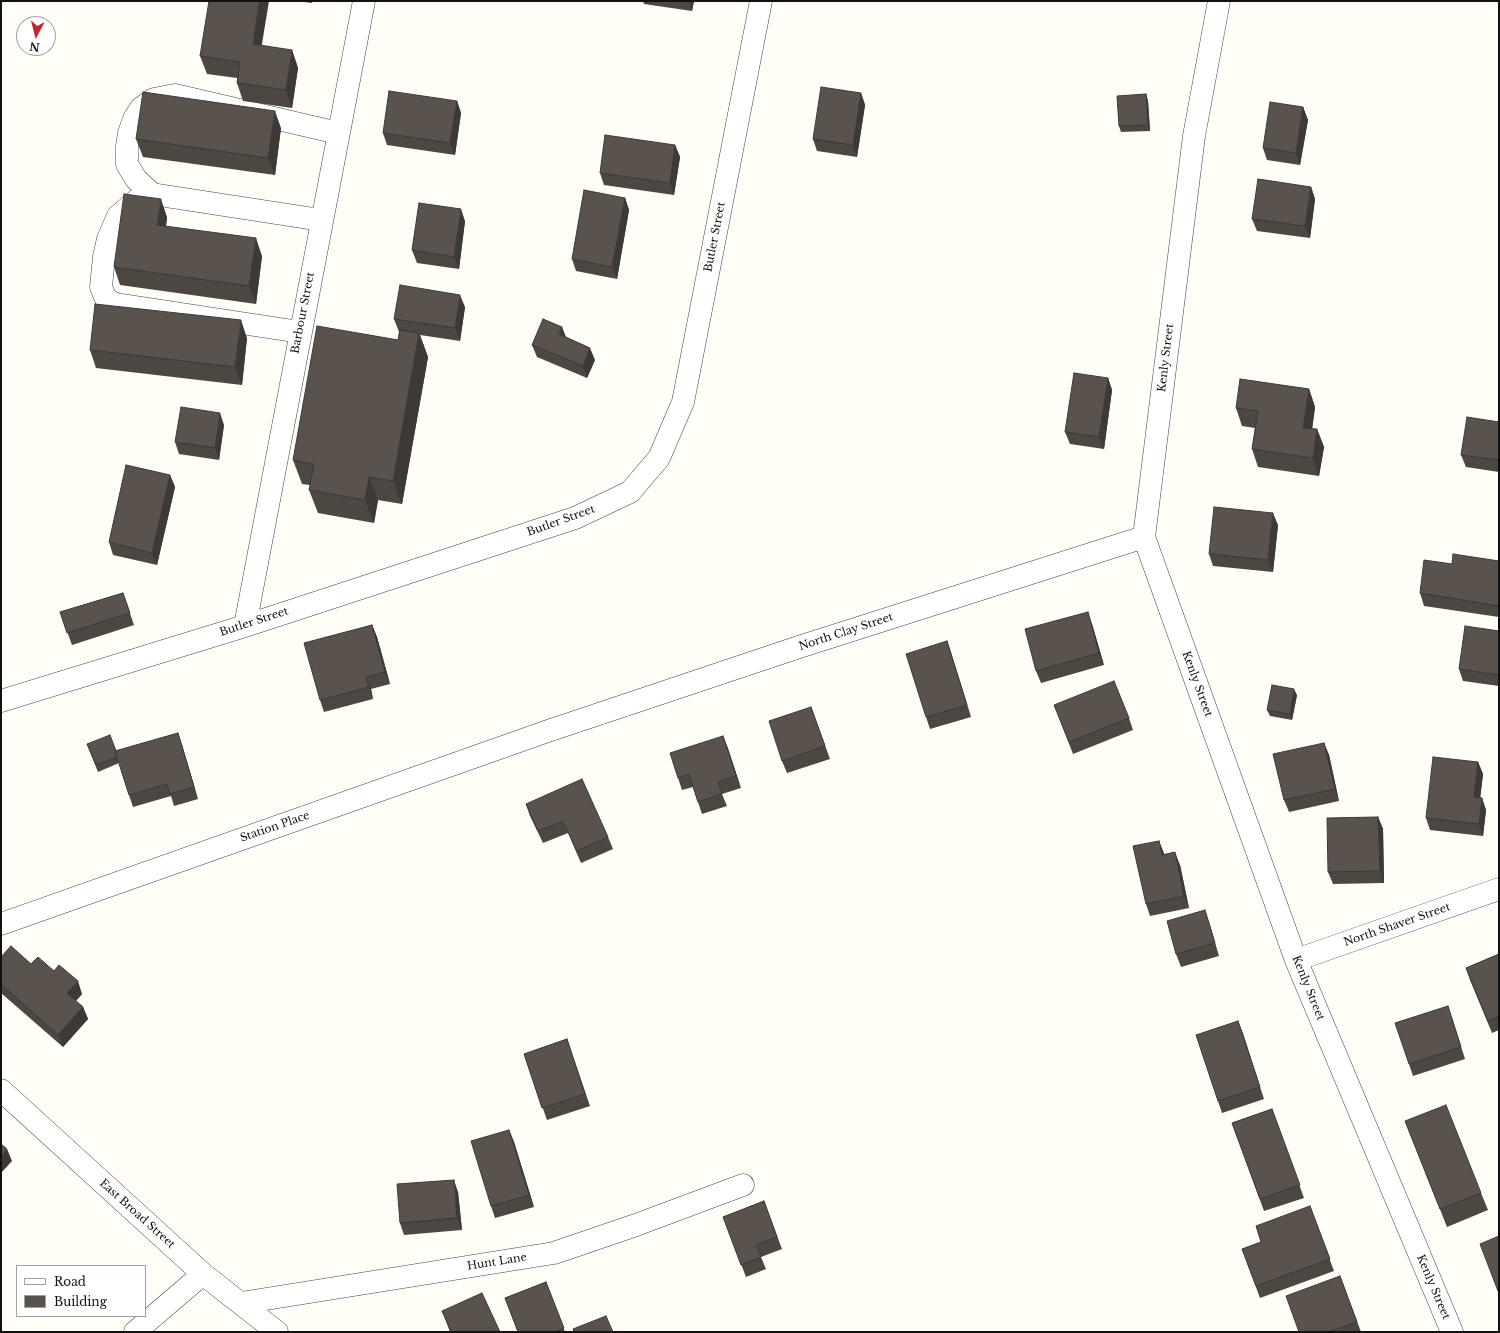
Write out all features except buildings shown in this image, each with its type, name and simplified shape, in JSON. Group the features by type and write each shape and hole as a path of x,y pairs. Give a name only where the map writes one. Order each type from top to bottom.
{"street":[{"name":"Barbour Street","path":"245,626 321,220 364,1"},
{"name":"Butler Street","path":"1,701 245,626 575,518 630,492 659,458 683,402 761,1"},
{"name":"Kenly Street","path":"1219,1 1194,136 1144,537 1296,960 1452,1332"},
{"path":"152,194 136,179 127,164 127,146 129,133 134,119 141,108 154,99 174,95 338,133"},
{"path":"300,332 116,304 106,299 101,287 104,257 108,239 118,216 137,200 152,194 321,220"},
{"name":"North Clay Street","path":"548,731 798,647 1144,537"},
{"name":"Station Place","path":"1,924 548,731"},
{"name":"North Shaver Street","path":"1296,960 1499,889"},
{"name":"East Broad Street","path":"1,1090 203,1274 277,1332"},
{"name":"Hunt Lane","path":"241,1303 554,1253 636,1225 743,1185"},
{"path":"135,1332 203,1274"}]}
